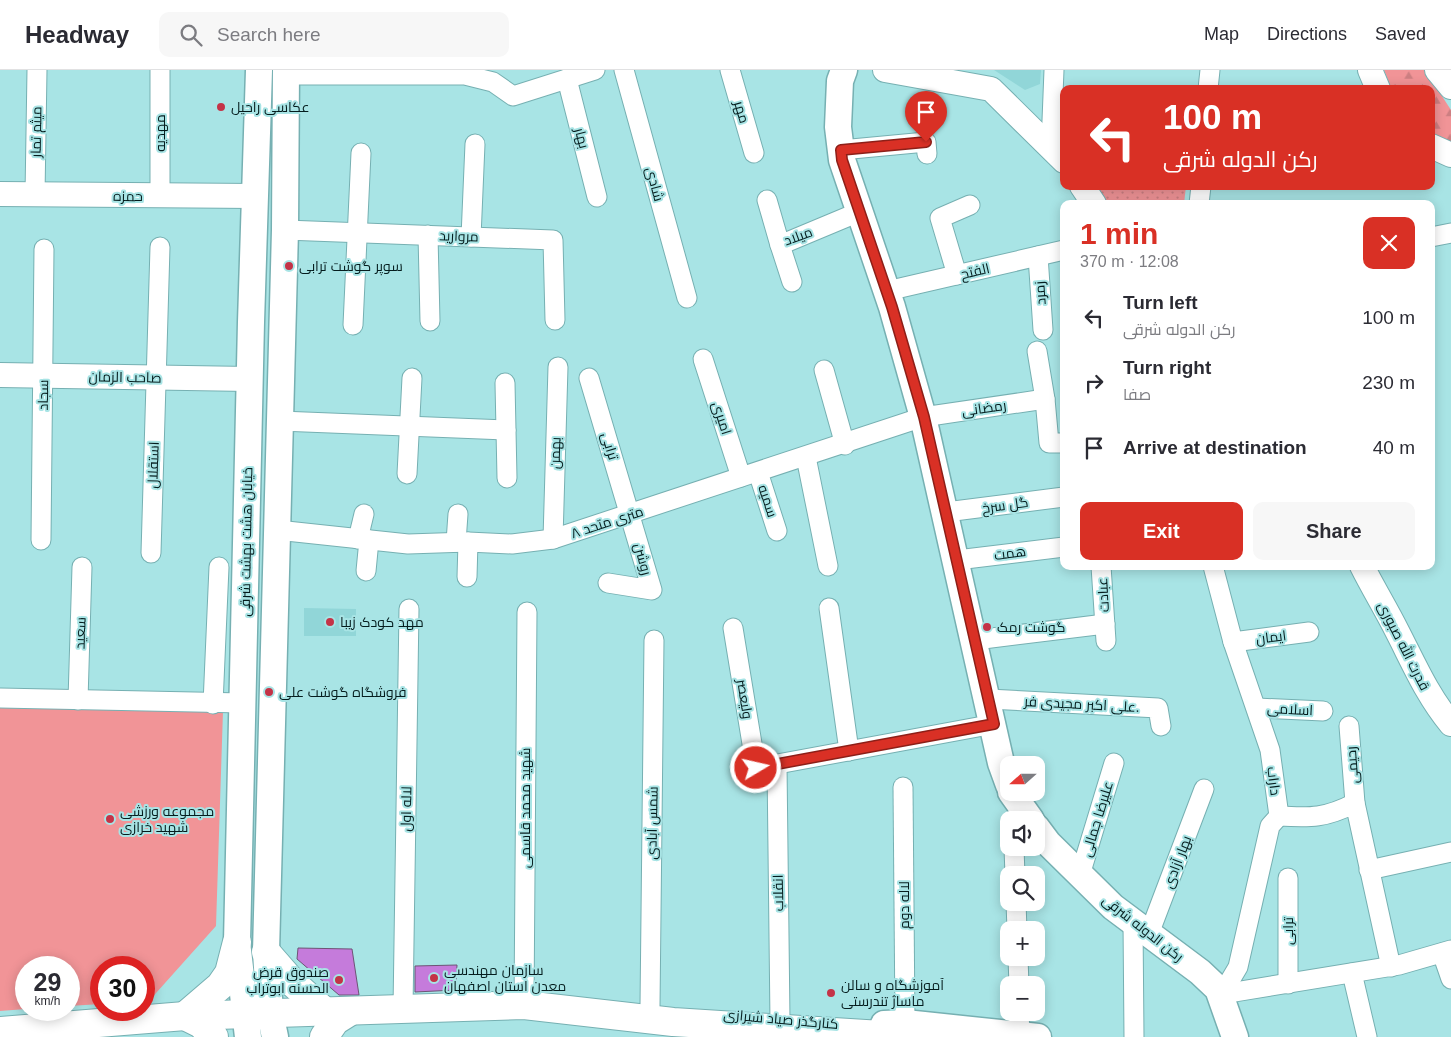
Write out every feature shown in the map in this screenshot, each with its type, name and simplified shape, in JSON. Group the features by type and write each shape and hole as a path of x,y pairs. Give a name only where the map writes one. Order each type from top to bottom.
{"highway":[{"path":"185,1016 220,986 229,973 238,942"},
{"path":"266,952 293,983 324,1024"},
{"path":"1,1031 185,1016 259,1026 324,1024 335,1021 351,1011 524,1005 672,1022 909,1030"},
{"path":"185,1016 201,1024 214,1037"}],"main road":[{"name":"خیابان هشت بهشت شرقی","path":"259,70 249,379 238,942 259,1026"},
{"path":"844,70 840,81 838,127 841,150 858,212 887,291 924,417 1000,757"},
{"path":"259,1026 266,952 285,230 285,73"},
{"path":"251,322 282,324"},
{"name":"رکن الدوله شرقی","path":"1045,838 1113,907 1200,972 1222,994 1235,1037"},
{"name":"کنارگذر صیاد شیرازی","path":"524,1005 650,1006 780,1021 909,1030 1026,1028"}],"street":[{"name":"میثم تمار","path":"35,195 37,70"},
{"name":"مهدیه","path":"160,70 160,196"},
{"path":"285,73 465,75 493,82 513,96 557,78 595,70"},
{"name":"شادی","path":"624,70 687,298"},
{"name":"مهر","path":"730,70 754,153"},
{"path":"885,70 991,88 1057,153"},
{"path":"1054,70 1057,153"},
{"path":"1208,85 1210,70"},
{"path":"1370,70 1376,85"},
{"path":"1437,70 1451,87"},
{"name":"بهار","path":"557,78 598,197"},
{"path":"841,150 926,142 927,154"},
{"path":"472,237 475,144"},
{"path":"1435,148 1451,155"},
{"path":"353,325 361,153"},
{"name":"حمزه","path":"0,194 255,196"},
{"name":"میلاد","path":"767,200 780,245 858,212"},
{"path":"957,275 940,218 970,205"},
{"name":"مروارید","path":"285,230 552,240 555,320"},
{"path":"1435,236 1451,233"},
{"path":"428,235 430,320"},
{"path":"780,245 792,282"},
{"name":"استقلال","path":"151,553 160,247"},
{"name":"سجاد","path":"41,540 44,249"},
{"name":"الفتح","path":"887,291 1060,251"},
{"name":"زمرد","path":"1038,256 1043,330"},
{"path":"1037,351 1045,399 1048,443 1060,443"},
{"name":"امیری","path":"703,359 750,474"},
{"name":"بهمن","path":"553,539 558,367"},
{"path":"824,370 845,445"},
{"name":"صاحب الزمان","path":"0,375 249,379"},
{"path":"407,474 412,378"},
{"name":"ترابی","path":"589,378 631,514"},
{"path":"505,382 507,478"},
{"name":"رمضانی","path":"924,417 1045,399"},
{"name":"۸ متری متحد","path":"277,530 408,544 462,542 512,544 553,539 750,474 845,445 924,417"},
{"path":"280,421 506,430"},
{"path":"806,457 828,566"},
{"name":"سمیه","path":"750,474 777,531"},
{"name":"گل سرخ","path":"946,512 1060,498"},
{"path":"364,514 363,539 366,571"},
{"path":"458,514 467,577"},
{"name":"روشن","path":"608,583 652,590 631,514"},
{"name":"همت","path":"957,560 1060,547"},
{"name":"سعید","path":"78,700 82,566"},
{"path":"213,704 219,567"},
{"name":"عبادت","path":"975,640 1105,633 1101,570"},
{"name":"داراب","path":"1214,570 1233,642 1270,750 1279,816"},
{"name":"قدرت الله صبوری","path":"1364,570 1419,678 1436,706 1451,724"},
{"path":"829,608 849,751"},
{"name":"لاله اول","path":"403,1009 408,609"},
{"name":"شهید محمد قاسمی","path":"524,1005 527,612"},
{"name":"ولیعصر","path":"733,628 756,768 994,724"},
{"name":"ایمان","path":"1233,642 1310,632"},
{"name":"شمس آبادی","path":"650,1006 654,640"},
{"path":"0,698 213,704 243,703"},
{"name":"علی اکبر مجیدی فر.","path":"988,699 1158,708 1160,726"},
{"name":"اسلامی","path":"1257,708 1323,711"},
{"name":"رحیمی","path":"1349,726 1355,803 1391,967"},
{"name":"علیرضا جمالی","path":"1080,875 1114,763"},
{"name":"انقلاب","path":"777,765 780,1021"},
{"name":"لاله دوم","path":"903,787 909,1030"},
{"name":"بهار آزادی","path":"1141,928 1204,789"},
{"path":"1222,994 1238,967 1270,826 1279,816 1315,818 1339,811 1355,803"},
{"path":"1369,870 1451,852"},
{"name":"ترابی","path":"1288,878 1288,984"},
{"path":"1134,1037 1141,928"},
{"path":"1222,994 1391,967 1446,952 1451,979"},
{"path":"1352,973 1366,1037"}],"shaded area":[{"path":"994,70 1041,70 1040,84 1025,90"},
{"name":"مهد کودک زیبا","path":"304,608 356,609 356,636 304,636"}],"green space":[{"path":"1384,70 1425,70 1435,85 1390,85"},
{"path":"1435,85 1451,110 1451,144 1435,136"},
{"path":"1092,190 1186,190 1184,200 1100,200"},
{"name":"مجموعه ورزشی شهید خرازی","path":"0,708 223,711 216,926 155,994 155,956 90,956 90,1005 80,1005 80,956 15,956 15,1010 0,1011"}],"building":[{"name":"صندوق قرض الحسنه ابوتراب","path":"298,948 352,949 359,995 339,995 297,959"},
{"name":"سازمان مهندسی معدن استان اصفهان","path":"457,965 456,990 415,992 415,966"}],"place":[{"name":"عکاسی راحیل","path":"221,107"},
{"name":"سوپر گوشت ترابی","path":"289,266"},
{"name":"مهد کودک زیبا","path":"330,622"},
{"name":"گوشت رمک","path":"987,627"},
{"name":"فروشگاه گوشت علی","path":"269,692"},
{"name":"مجموعه ورزشی شهید خرازی","path":"110,819"},
{"name":"سازمان مهندسی معدن استان اصفهان","path":"434,978"},
{"name":"صندوق قرض الحسنه ابوتراب","path":"339,980"},
{"name":"آموزشگاه و سالن ماساژ تندرستی","path":"831,993"}],"route":[{"path":"756,768 994,724 924,417 892,307 858,212 842,160 841,150 926,142"}]}
